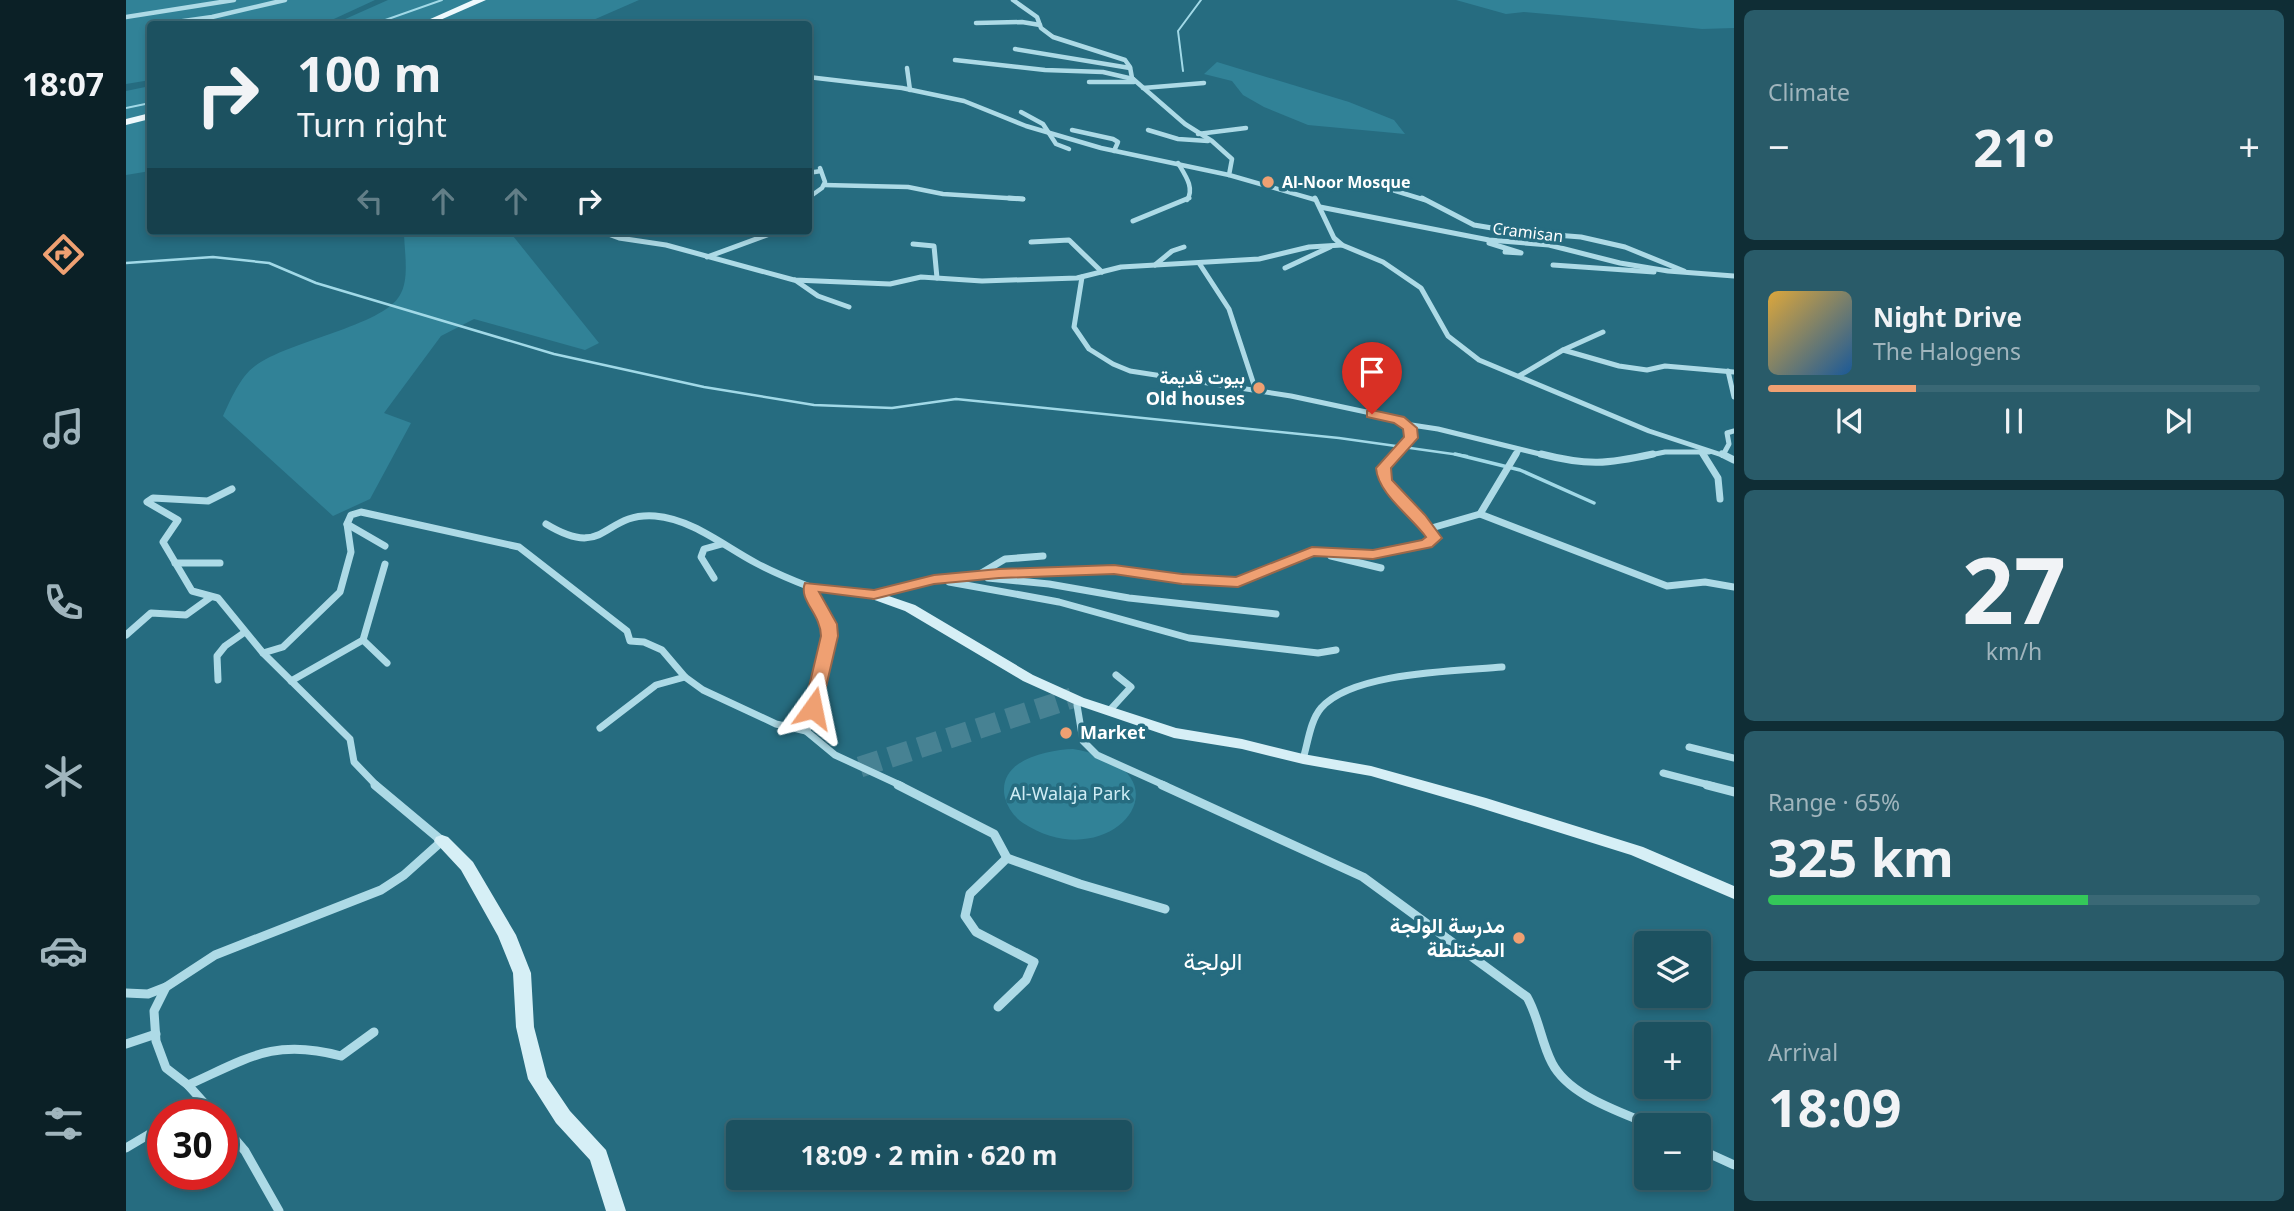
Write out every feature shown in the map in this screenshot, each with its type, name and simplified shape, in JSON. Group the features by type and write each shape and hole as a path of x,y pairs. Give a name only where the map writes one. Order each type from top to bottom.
{"main road":[{"path":"431,21 481,0"},
{"path":"126,122 147,117"}],"street":[{"path":"126,18 234,0"},
{"path":"181,21 285,0"},
{"path":"1013,0 1026,7 1053,37 1125,60 1135,81"},
{"path":"976,23 1022,22 1040,25"},
{"path":"1015,49 1130,68"},
{"path":"954,60 1045,70 1103,72 1135,81 1232,159 1229,175"},
{"path":"906,68 910,90"},
{"path":"812,78 910,90 952,99 1025,129 1308,195 1315,198 1326,226 1342,245"},
{"path":"1089,82 1135,81"},
{"path":"1143,88 1204,83"},
{"path":"938,90 948,93 952,99"},
{"path":"1020,111 1043,123 1053,134 1056,144 1069,149"},
{"path":"1198,134 1246,128"},
{"path":"1072,130 1113,139 1118,142 1114,150"},
{"path":"1148,130 1190,142 1212,141"},
{"path":"1133,221 1189,199 1187,176 1178,163"},
{"path":"812,172 820,169 824,185"},
{"path":"1359,176 1386,188 1418,196 1474,225 1592,239 1657,258 1689,273"},
{"path":"812,195 824,185 908,187 943,194 1023,199"},
{"name":"Cramisan","path":"1320,207 1461,235 1549,245 1620,263 1680,272 1734,276"},
{"path":"610,235 666,246 794,280 890,284 908,278 982,281 1082,277 1154,265 1259,259 1309,247 1342,245 1383,262 1421,288 1448,336 1479,360 1649,431 1720,453 1734,460"},
{"path":"707,257 767,235"},
{"path":"1461,235 1521,253 1505,252"},
{"path":"1031,242 1069,240 1102,272"},
{"path":"912,244 934,246 937,278"},
{"path":"1285,268 1334,245"},
{"path":"1154,265 1172,251 1184,247"},
{"path":"1199,263 1229,309 1256,391"},
{"path":"1553,265 1632,272 1680,272"},
{"path":"874,595 934,580 1114,570 1182,579 1238,582 1312,551 1373,554 1427,544 1434,538 1384,481 1384,468 1411,438 1410,428 1399,419 1256,391 1130,371 1112,364 1087,348 1074,326 1082,277"},
{"path":"794,280 818,296 849,307"},
{"path":"1519,376 1563,350 1603,332"},
{"path":"1563,350 1619,366 1647,370 1665,366 1731,371 1731,392 1734,397"},
{"path":"1404,424 1438,429 1571,462 1608,464 1665,452 1720,453 1729,444 1727,433 1734,431"},
{"path":"1480,514 1519,450"},
{"path":"1701,452 1718,478 1720,499"},
{"path":"232,489 208,501 153,498 147,502 178,520 163,542 192,591 218,598 263,653 350,739 354,762 368,779 442,841 467,866 507,935 522,973 525,1027 538,1079 563,1117 598,1156 615,1211"},
{"path":"263,653 283,647 340,592 351,552 347,524 351,515 370,512 519,547 626,631 630,641 656,645 664,651 696,686 775,725 806,731 835,755 948,808 994,834 1007,858 1080,884 1165,909"},
{"path":"1428,529 1480,514 1667,586 1705,582 1734,587"},
{"path":"546,524 573,540 584,541 637,515 659,516 702,533 760,565 810,586 874,595 911,608 1028,678 1079,701 1174,733 1371,771 1637,850 1734,893"},
{"path":"347,524 385,546"},
{"path":"714,578 701,557 704,549 722,544"},
{"path":"1312,551 1381,568"},
{"path":"973,576 1005,559 1043,556"},
{"path":"175,563 220,563"},
{"path":"291,681 363,640 385,565"},
{"path":"973,576 1049,584 1129,598 1276,614"},
{"path":"934,580 1059,602 1189,638 1318,653 1336,650"},
{"path":"806,731 811,724 830,636 829,624 811,596 810,586"},
{"path":"126,635 151,613 186,615 211,597"},
{"path":"218,680 213,666 218,653 246,632"},
{"path":"363,640 387,663"},
{"path":"1303,759 1321,708 1342,693 1370,682 1502,667"},
{"path":"1109,711 1131,687 1116,675"},
{"path":"600,728 656,685 685,677"},
{"path":"1079,701 1077,705 1083,741 1097,755 1363,877 1527,997 1538,1012 1552,1063 1560,1077 1634,1117"},
{"path":"1689,747 1734,758"},
{"path":"1663,773 1734,792"},
{"path":"126,993 148,994 166,987 215,955 381,890 404,875 442,841"},
{"path":"998,1007 1026,980 1034,962 976,932 964,916 970,894 1007,858"},
{"path":"166,987 154,1012 156,1034 166,1068 201,1099"},
{"path":"188,1085 246,1059 283,1048 321,1050 341,1056 374,1032"},
{"path":"126,1044 156,1034"},
{"path":"126,1148 147,1136"},
{"path":"238,1143 279,1211"},
{"path":"1711,1154 1734,1165"}],"green space":[{"path":"126,0 375,0 330,21 147,21 147,80 126,84"},
{"path":"388,0 639,0 591,21 341,21"},
{"path":"1456,0 1734,0 1734,28 1702,29 1524,12 1506,14"},
{"path":"1217,62 1349,102 1394,120 1405,134 1308,125 1243,95 1232,81 1204,74"},
{"path":"147,87 147,172 126,175 126,91"},
{"path":"404,235 512,235 599,343 585,350 474,319 441,336 384,413 411,423 370,499 333,516 223,416 240,382 255,366 289,349 375,316 390,306 403,288 406,264"},
{"name":"Al-Walaja Park","path":"1073,749 1111,761 1131,778 1136,797 1128,816 1111,831 1086,839 1056,837 1023,823 1012,812 1005,798 1004,785 1008,774 1016,766 1038,755"}],"waterway":[{"path":"382,21 442,0"},
{"path":"1183,71 1178,31 1201,0"},
{"path":"126,108 147,104"},
{"path":"126,263 213,257 269,263 316,283 554,354 704,387 814,405 892,408 956,399 1339,438 1458,455"},
{"path":"1458,455 1467,456"},
{"path":"1458,455 1520,470 1594,503"}],"tunnel":[{"path":"860,767 1072,698"}],"place":[{"name":"Al-Noor Mosque","path":"1268,182"},
{"name":"بيوت قديمة Old houses","path":"1259,388"},
{"name":"Market","path":"1066,733"},
{"name":"مدرسة الولجة المختلطة","path":"1519,938"}],"district":[{"name":"الولجة","path":"1213,962"}],"route":[{"path":"813,708 830,636 829,624 811,596 810,586 874,595 934,580 999,574 1114,570 1182,579 1238,582 1312,551 1373,554 1427,544 1434,538 1420,518 1384,481 1384,468 1411,438 1410,428 1399,419 1372,414"}]}
